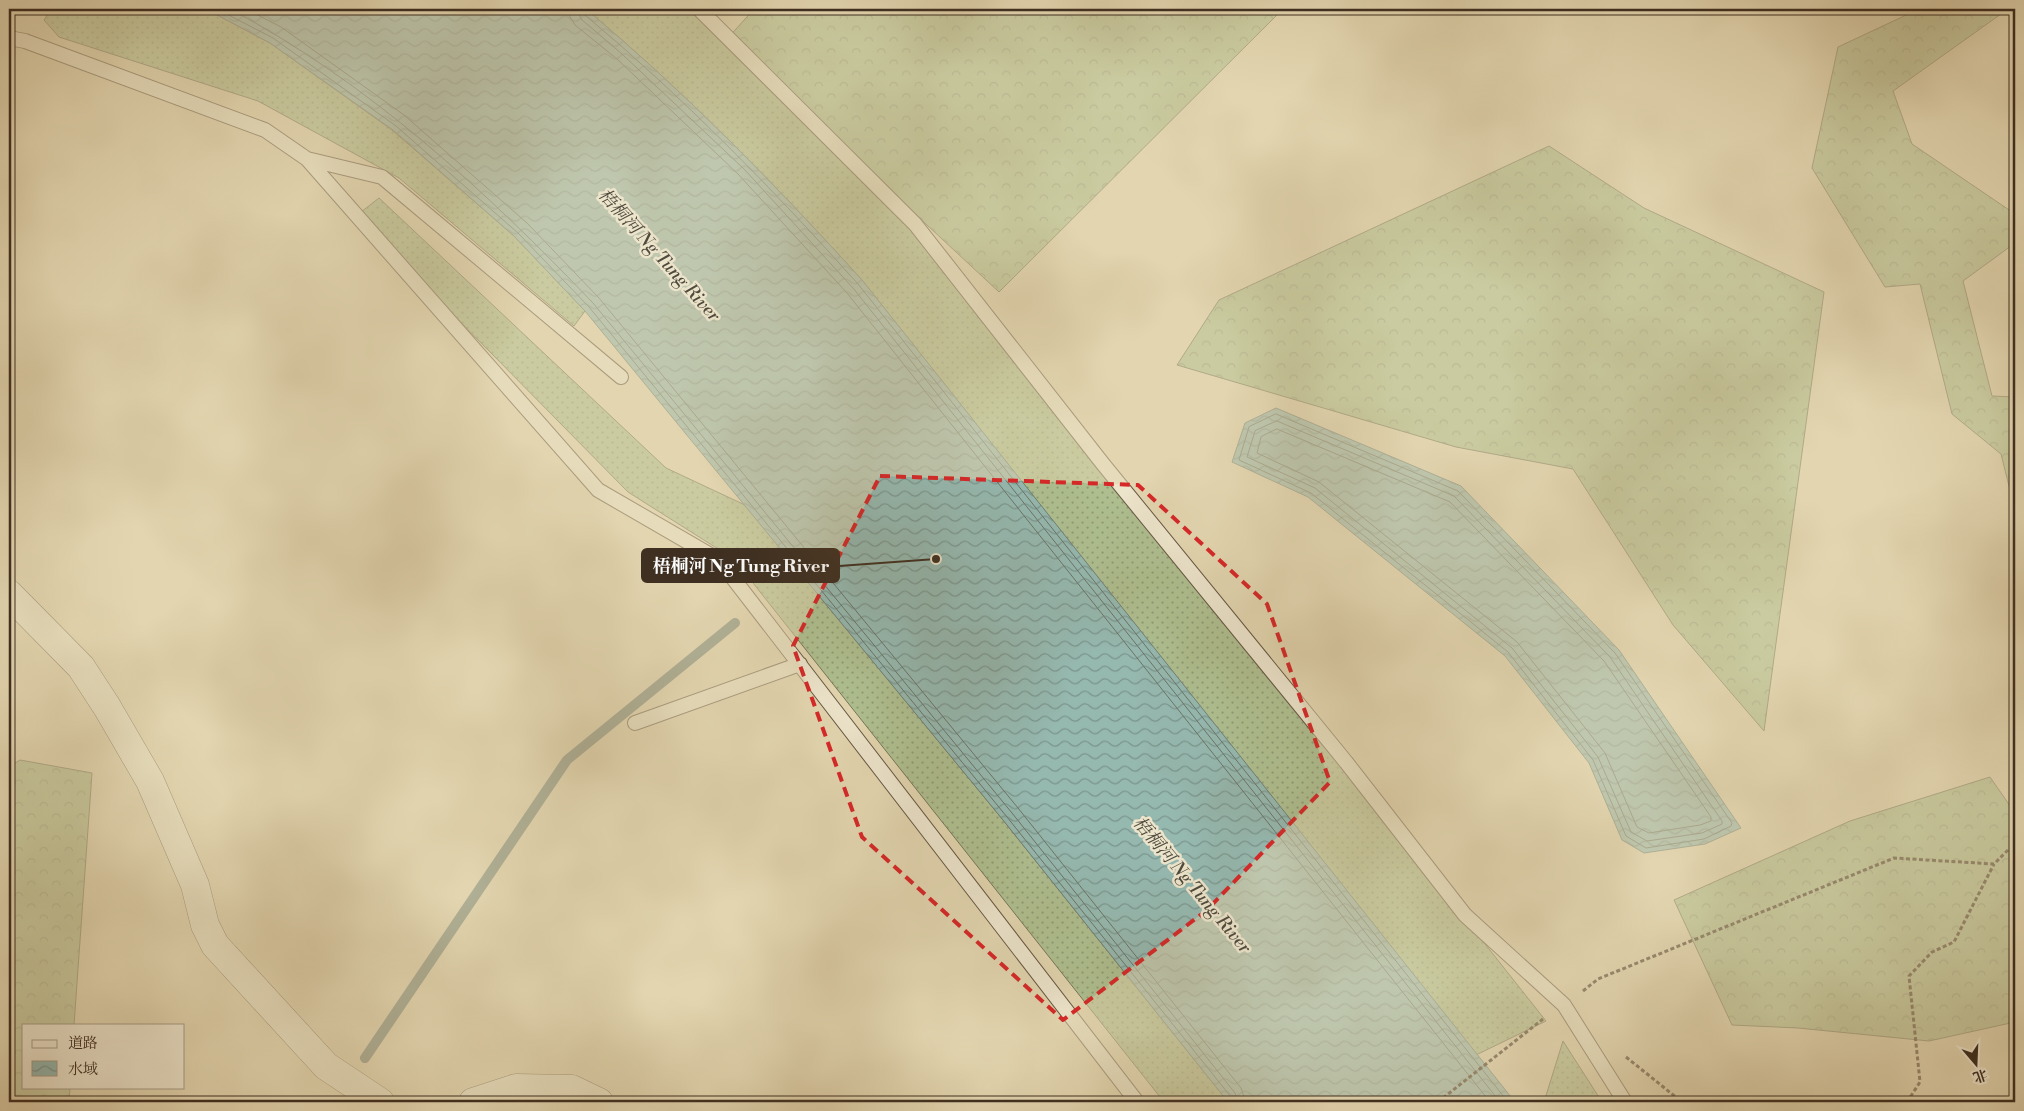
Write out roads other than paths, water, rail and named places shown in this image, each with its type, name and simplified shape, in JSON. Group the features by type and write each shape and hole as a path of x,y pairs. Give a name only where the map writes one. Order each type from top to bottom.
{"street":[{"path":"9,594 81,667 107,707 150,781 195,885 206,925 215,945 326,1066 380,1102"},
{"path":"473,1102 516,1088 544,1088 572,1089 599,1102"}],"lane":[{"path":"699,9 915,224 1104,464 1346,762 1465,916 1564,1005 1625,1102"},
{"path":"9,38 26,41 265,130 307,159 598,490 719,560 1137,1102"},
{"path":"307,159 382,177 621,378"},
{"path":"635,723 800,664"}],"water":[{"name":"梧桐河 Ng Tung River","path":"206,9 586,9 659,73 729,140 862,280 1515,1102 1228,1102 1003,820 585,311 514,236 393,130 270,43"},
{"path":"1276,408 1461,486 1619,650 1741,828 1705,844 1644,853 1622,840 1589,763 1505,656 1308,497 1232,462 1245,423"}],"waterway":[{"path":"365,1058 567,760 735,623"}],"place":[{"name":"梧桐河 Ng Tung River","path":"936,559"}]}
